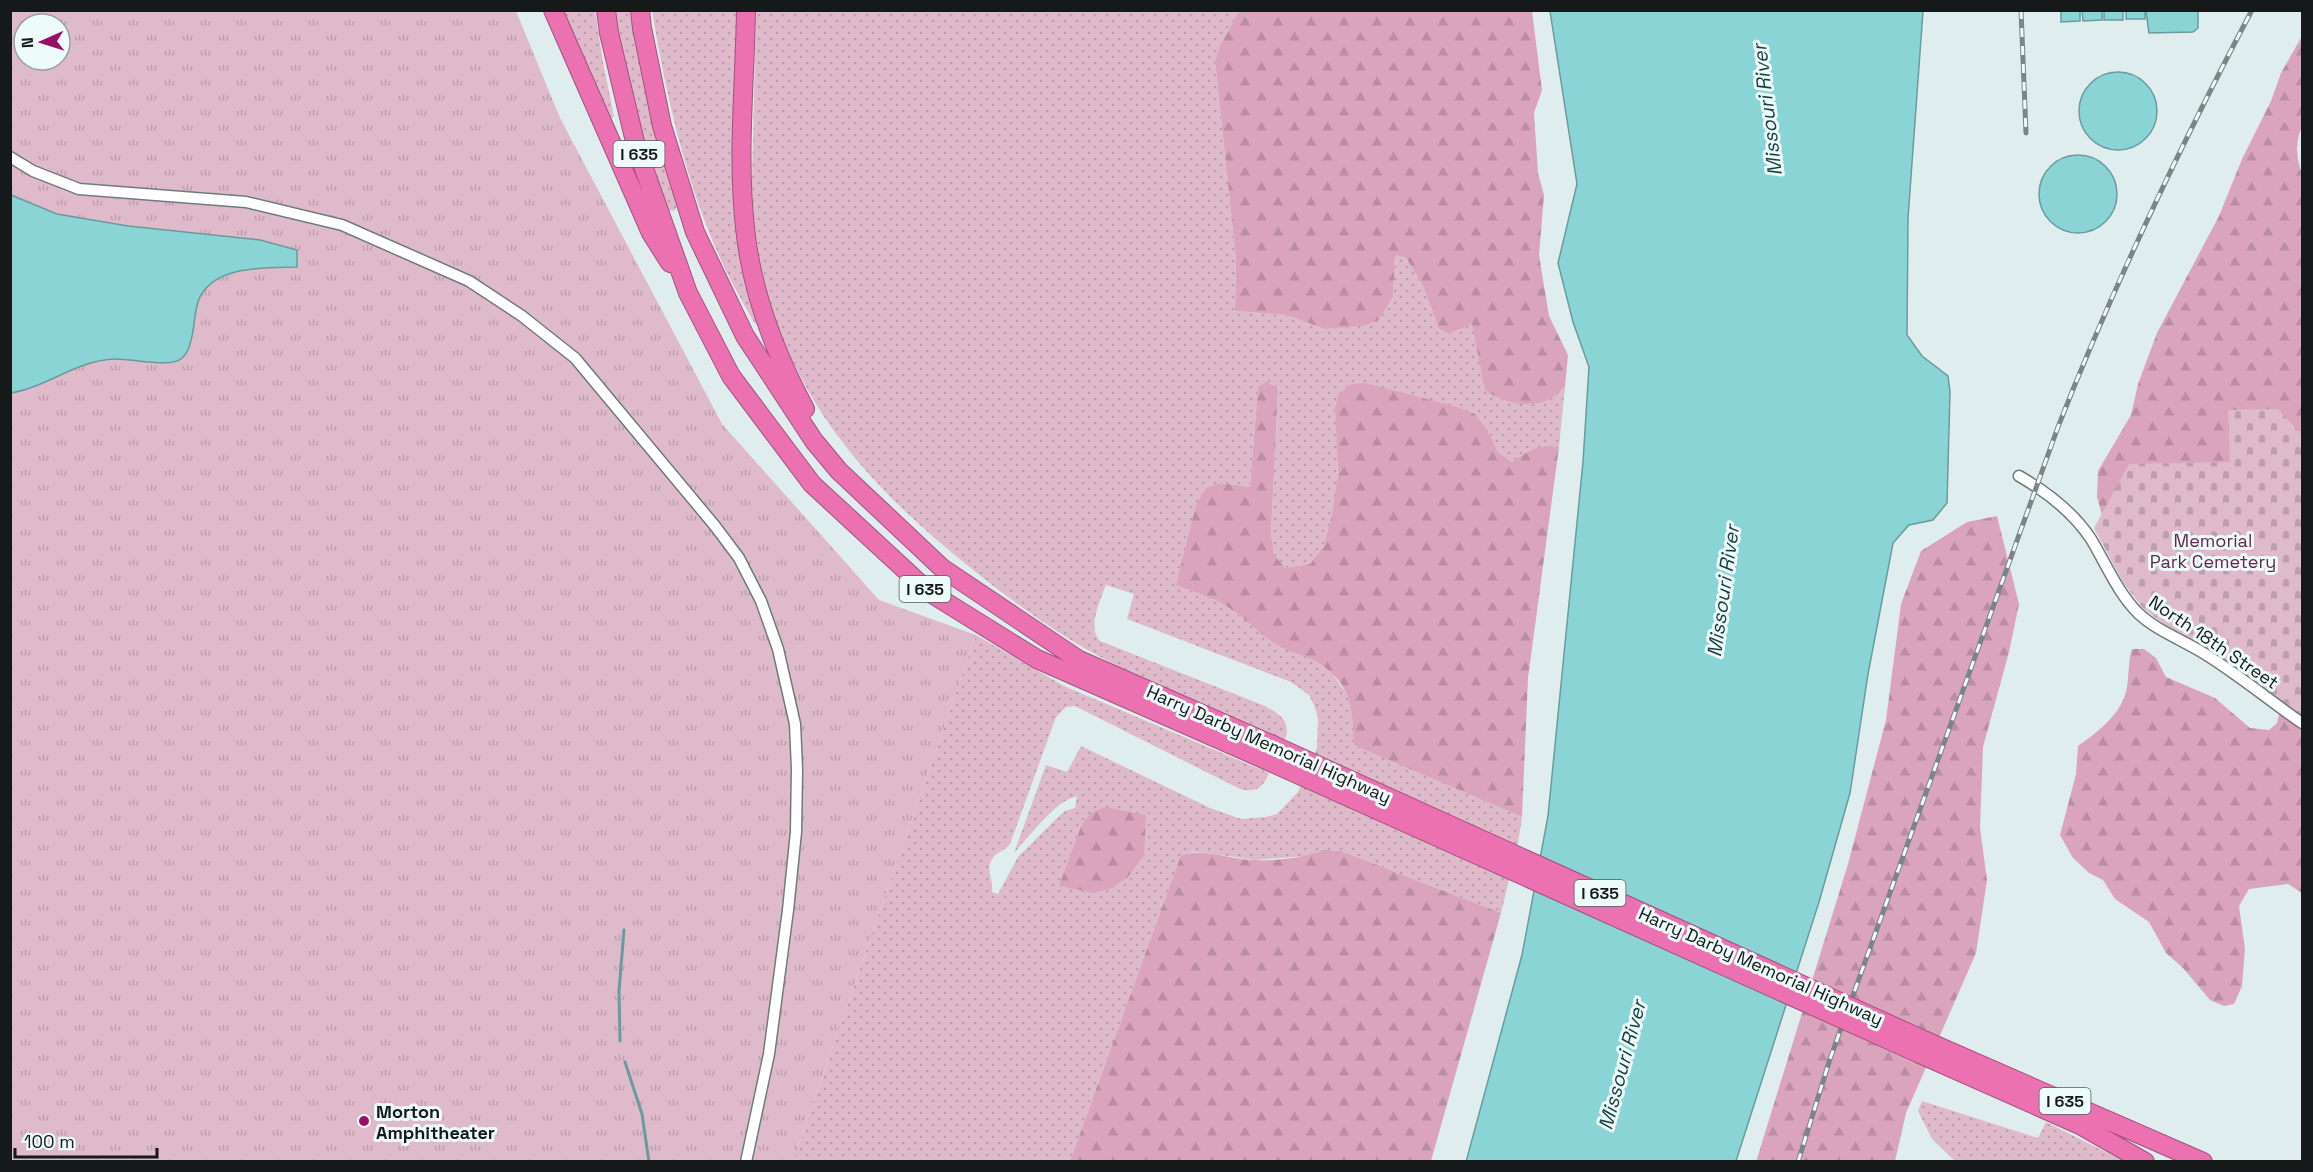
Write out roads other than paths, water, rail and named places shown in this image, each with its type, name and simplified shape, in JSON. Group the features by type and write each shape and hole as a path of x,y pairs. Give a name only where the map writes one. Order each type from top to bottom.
{"highway":[{"path":"554,10 651,232 688,293"},
{"name":"Harry Darby Memorial Highway","path":"606,10 609,33 636,146 688,293 731,376 812,484 929,592 1037,659 1270,753"},
{"name":"Harry Darby Memorial Highway","path":"640,10 662,126 695,232 746,336 814,441 839,471 942,568 1079,660 1270,753 1923,1047 2203,1161"},
{"path":"746,10 742,179 745,227 754,281 770,332 794,388 839,471"},
{"name":"Harry Darby Memorial Highway","path":"1923,1047 2080,1125 2145,1161"}],"street":[{"path":"10,157 33,171 79,189 246,202 342,225 469,281 522,316 575,358 739,558 761,601 778,649 795,724 797,769 796,832 790,897 769,1053 746,1161"},
{"name":"North 18th Street","path":"2019,476 2037,486 2065,508 2089,537 2123,594 2138,613 2152,624 2204,653 2302,723"}],"water":[{"name":"Missouri River","path":"1550,11 1923,11 1908,218 1907,335 1922,356 1948,376 1950,392 1947,503 1933,520 1909,525 1893,543 1868,674 1850,793 1819,902 1736,1161 1466,1162 1522,955 1548,816 1583,462 1589,367 1573,322 1558,263 1577,184"},
{"path":"2061,11 2080,11 2080,21 2061,22"},
{"path":"2082,11 2102,11 2102,20 2083,21"},
{"path":"2104,11 2123,11 2123,20 2104,20"},
{"path":"2126,11 2145,11 2145,19 2126,19"},
{"path":"2146,11 2198,11 2198,28 2193,32 2149,33"},
{"path":"2110,72 2126,72 2140,78 2151,89 2157,103 2157,119 2151,133 2140,144 2126,150 2110,150 2096,144 2085,133 2079,119 2079,103 2085,89 2096,78"},
{"path":"2070,155 2086,155 2100,161 2111,172 2117,186 2117,202 2111,216 2100,227 2086,233 2070,233 2056,227 2045,216 2039,202 2039,186 2045,172 2056,161"},
{"path":"11,195 57,214 128,226 260,240 297,250 297,267 244,270 219,278 209,285 198,303 188,350 181,359 175,362 159,363 120,359 99,361 11,393"}],"waterway":[{"path":"620,1041 619,991 624,930"},
{"path":"625,1062 642,1114 649,1162"}],"railway":[{"path":"2021,10 2026,133"},
{"path":"1798,1162 1830,1059 2058,427 2149,216 2252,10"}],"place":[{"name":"Morton Amphitheater","path":"364,1121"}],"park label":[{"name":"Memorial Park Cemetery","path":"2213,550"}]}
